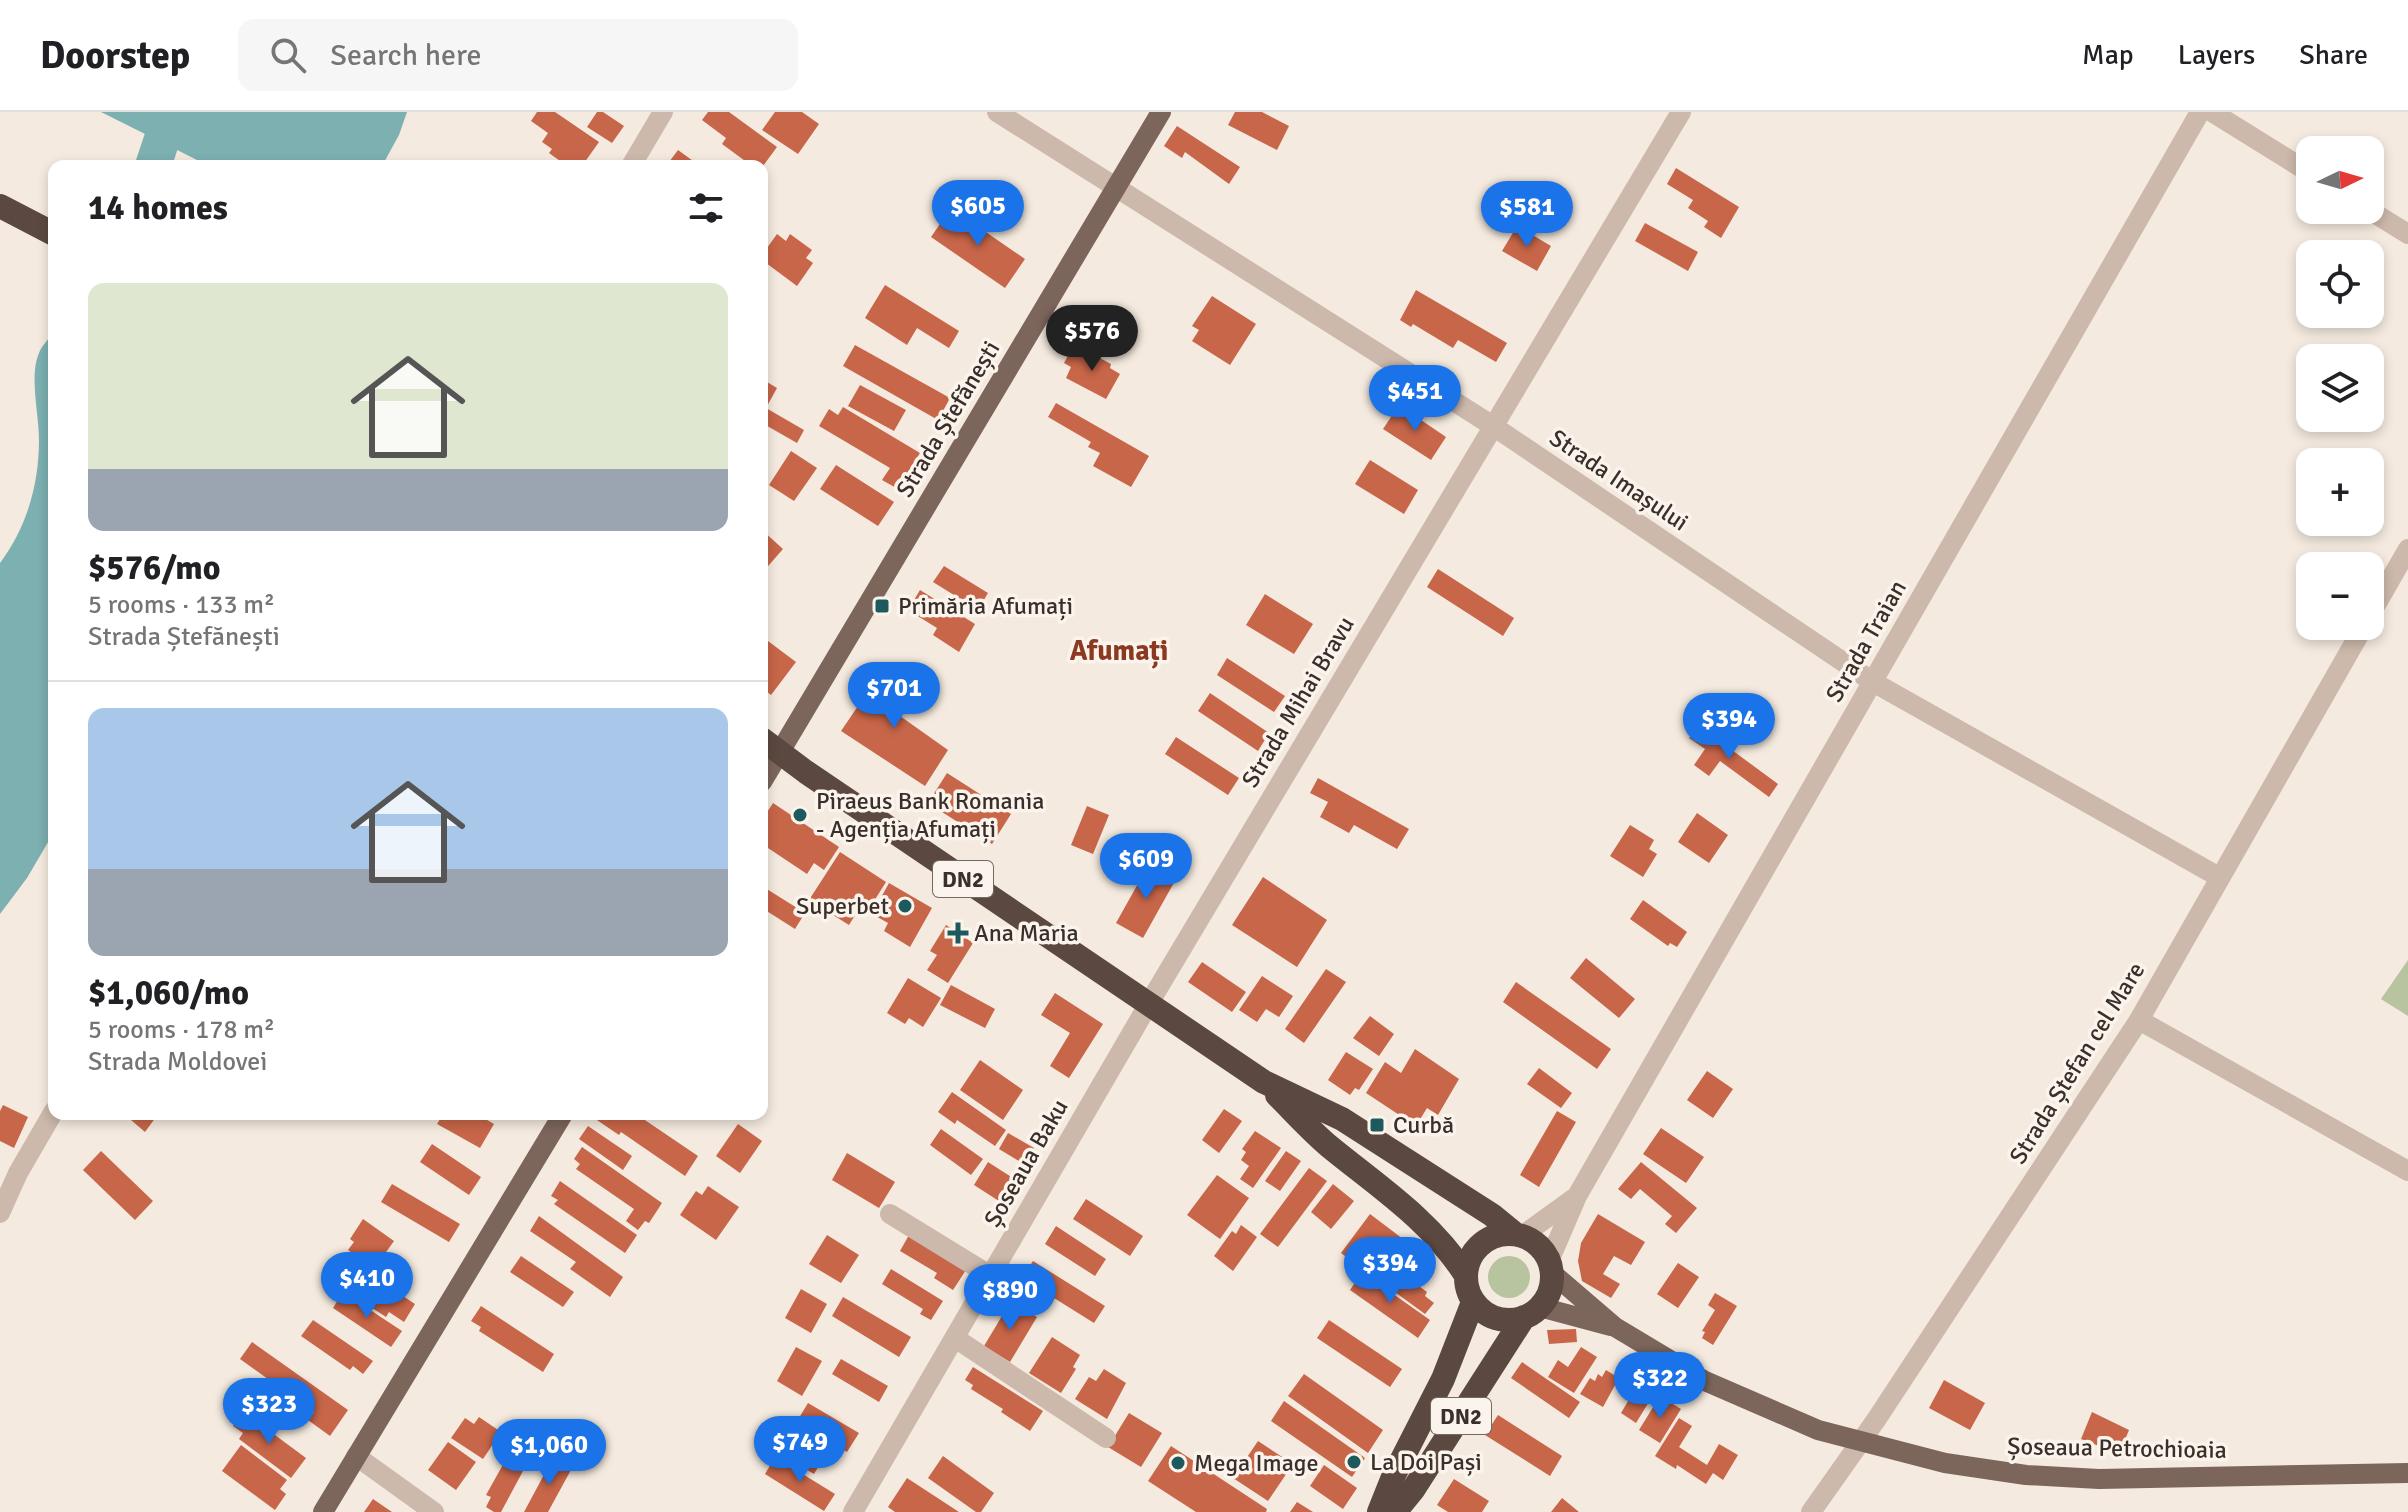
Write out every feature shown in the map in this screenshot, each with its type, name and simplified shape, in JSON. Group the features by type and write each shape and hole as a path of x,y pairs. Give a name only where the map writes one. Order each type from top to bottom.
{"highway":[{"path":"0,206 48,231"},
{"name":"DN2","path":"771,746 1264,1082 1342,1119 1543,1250 1550,1267 1551,1285 1395,1512"},
{"name":"DN2","path":"1264,1082 1328,1145 1417,1215 1443,1242 1465,1274 1466,1288 1473,1302 1443,1379 1393,1477 1379,1512"},
{"path":"1465,1274 1468,1260 1487,1239 1500,1234 1519,1234"},
{"path":"1473,1302 1496,1319 1515,1320 1532,1312"}],"main road":[{"name":"Strada Ștefănești","path":"771,746 1161,112"},
{"path":"323,1512 559,1120"},
{"name":"Șoseaua Petrochioaia","path":"1550,1267 1615,1327 1692,1373 1818,1430 1861,1442 1983,1470 2061,1478 2408,1473"},
{"name":"Șoseaua Petrochioaia","path":"1532,1312 1615,1327"}],"street":[{"path":"635,160 663,112"},
{"name":"Strada Imașului","path":"997,112 1493,426 1873,682 2219,877"},
{"name":"Strada Mihai Bravu","path":"1148,1005 1681,112"},
{"name":"Strada Traian","path":"1550,1267 1577,1196 2200,112"},
{"path":"2212,112 2296,164"},
{"path":"2384,219 2408,234"},
{"path":"2384,591 2408,549"},
{"name":"Strada Ștefan cel Mare","path":"1811,1512 1861,1442 2139,1020 2356,640"},
{"name":"Șoseaua Baku","path":"853,1512 1148,1005"},
{"path":"2139,1020 2408,1171"},
{"path":"0,1213 18,1173 49,1120"},
{"name":"Strada Traian","path":"1519,1234 1577,1196"},
{"path":"890,1214 991,1276"},
{"path":"955,1338 1106,1438"},
{"path":"356,1456 434,1512"}],"green space":[{"path":"2408,960 2408,1016 2381,999"},
{"path":"1509,1256 1524,1262 1530,1277 1524,1292 1509,1298 1494,1292 1488,1277 1494,1262"}],"water":[{"path":"101,112 407,112 385,160 197,160"},
{"path":"48,340 48,842 27,878 0,914 0,563 24,520 34,489 39,440 35,373 40,350"}],"building":[{"path":"537,112 555,112 599,142 586,160 559,160 549,153 552,149 542,142 548,133 531,121"},
{"path":"597,112 603,112 624,126 612,143 587,127"},
{"path":"708,112 729,112 777,147 767,160 744,160 722,144 726,138 702,120"},
{"path":"775,112 802,112 819,124 798,154 762,130"},
{"path":"1235,112 1262,112 1289,126 1277,150 1228,125"},
{"path":"1177,126 1240,167 1229,184 1185,152 1182,158 1164,146"},
{"path":"678,150 692,160 670,160"},
{"path":"1676,168 1739,207 1721,238 1704,227 1708,221 1688,208 1693,200 1667,184"},
{"path":"951,208 1025,259 1005,288 931,237"},
{"path":"1645,223 1698,252 1688,271 1635,241"},
{"path":"1517,226 1551,246 1537,271 1502,251"},
{"path":"777,234 786,241 790,234 812,250 806,258 813,263 797,286 768,264 768,247"},
{"path":"885,285 959,331 949,348 917,328 907,345 865,318"},
{"path":"1416,290 1507,343 1496,362 1458,340 1453,348 1413,324 1411,327 1400,320"},
{"path":"1212,296 1256,324 1230,365 1192,341 1199,330 1192,326"},
{"path":"855,345 950,398 938,420 843,366"},
{"path":"1083,349 1111,364 1110,368 1120,374 1106,399 1066,378 1071,367 1064,363 1070,352 1079,356"},
{"path":"768,383 777,388 768,404"},
{"path":"860,385 906,410 894,431 848,406"},
{"path":"1056,403 1149,456 1131,487 1093,466 1100,453 1088,447 1091,442 1048,417"},
{"path":"1399,405 1446,437 1431,460 1383,429"},
{"path":"843,407 920,453 898,489 882,480 890,468 819,426 829,409 838,415"},
{"path":"768,409 804,430 797,443 768,426"},
{"path":"791,451 817,468 794,501 769,485"},
{"path":"1370,460 1418,490 1404,514 1355,484"},
{"path":"836,465 894,502 878,526 820,489"},
{"path":"768,535 783,549 768,566"},
{"path":"944,566 988,593 978,610 933,582"},
{"path":"1438,569 1514,618 1503,636 1427,587"},
{"path":"920,590 975,624 959,652 933,635 937,628 908,610"},
{"path":"1265,594 1313,624 1294,654 1246,625"},
{"path":"768,641 796,662 771,695 768,693"},
{"path":"1227,658 1285,696 1274,712 1217,675"},
{"path":"886,665 912,684 893,711 948,750 925,786 841,731"},
{"path":"1210,693 1269,733 1258,751 1198,711"},
{"path":"1698,725 1778,784 1769,797 1720,761 1709,776 1694,765 1705,749 1689,738"},
{"path":"1176,737 1239,778 1228,795 1165,754"},
{"path":"947,773 1011,814 992,844 928,803"},
{"path":"1318,778 1409,829 1397,849 1354,825 1349,833 1320,817 1328,802 1310,793"},
{"path":"773,803 839,847 824,870 814,863 807,874 768,848 768,811"},
{"path":"1087,806 1109,815 1093,854 1071,845"},
{"path":"1697,813 1728,835 1709,863 1678,842"},
{"path":"1630,825 1654,840 1649,849 1657,854 1643,877 1610,856"},
{"path":"840,852 886,882 864,917 857,912 849,925 809,900"},
{"path":"1149,864 1176,879 1143,938 1116,923"},
{"path":"1263,877 1327,920 1297,967 1232,925"},
{"path":"889,883 932,908 910,947 884,931 888,923 872,914"},
{"path":"768,890 805,913 795,929 768,912"},
{"path":"1643,900 1687,932 1677,947 1670,943 1668,946 1630,919"},
{"path":"946,925 973,943 948,983 927,970 937,955 930,951"},
{"path":"1586,958 1635,999 1619,1018 1570,978"},
{"path":"1202,962 1246,992 1232,1012 1188,982"},
{"path":"1326,969 1346,982 1304,1043 1285,1029"},
{"path":"1262,976 1293,996 1279,1017 1266,1009 1257,1022 1239,1010"},
{"path":"908,978 941,998 923,1027 909,1018 905,1024 887,1013"},
{"path":"1516,982 1611,1049 1597,1069 1503,1002"},
{"path":"951,985 995,1009 985,1028 940,1005"},
{"path":"1055,993 1103,1024 1069,1078 1050,1066 1070,1033 1041,1015"},
{"path":"1370,1016 1394,1034 1379,1056 1353,1038"},
{"path":"1415,1049 1459,1079 1438,1115 1427,1108 1416,1126 1366,1093 1385,1062 1401,1073"},
{"path":"1346,1052 1373,1069 1359,1090 1355,1088 1350,1095 1328,1080"},
{"path":"980,1060 1023,1090 1003,1120 960,1090"},
{"path":"1539,1068 1572,1093 1561,1108 1527,1084"},
{"path":"1707,1071 1733,1089 1713,1118 1687,1100"},
{"path":"952,1092 1006,1130 995,1146 957,1120 955,1124 938,1112"},
{"path":"3,1105 28,1117 14,1148 0,1141 0,1111"},
{"path":"1224,1109 1242,1121 1219,1153 1202,1140"},
{"path":"1557,1111 1576,1122 1539,1187 1520,1175"},
{"path":"131,1120 154,1120 145,1132"},
{"path":"439,1120 487,1120 494,1124 480,1148 437,1124"},
{"path":"597,1120 645,1120 698,1156 685,1176 621,1132 619,1135"},
{"path":"738,1124 762,1141 740,1173 716,1156"},
{"path":"588,1126 632,1156 623,1170 579,1139"},
{"path":"1661,1128 1704,1157 1686,1183 1643,1154"},
{"path":"941,1129 983,1159 971,1175 930,1145"},
{"path":"1255,1131 1281,1148 1253,1188 1240,1179 1249,1166 1241,1160 1246,1152 1242,1149"},
{"path":"1008,1133 1034,1148 1024,1164 999,1149"},
{"path":"432,1144 481,1177 469,1195 420,1162"},
{"path":"582,1147 662,1203 649,1223 645,1221 638,1230 626,1221 634,1209 576,1169 580,1164 574,1159"},
{"path":"101,1151 153,1201 135,1220 83,1170"},
{"path":"1286,1151 1301,1161 1280,1191 1265,1181"},
{"path":"847,1153 895,1182 879,1208 832,1180"},
{"path":"988,1162 1016,1180 1002,1203 974,1185"},
{"path":"1641,1162 1697,1208 1676,1233 1665,1224 1672,1216 1640,1189 1631,1199 1618,1189"},
{"path":"1309,1168 1327,1181 1278,1247 1260,1234"},
{"path":"1217,1175 1249,1198 1220,1239 1187,1215"},
{"path":"560,1181 637,1235 625,1253 554,1204 558,1200 551,1196"},
{"path":"392,1184 460,1224 449,1242 381,1202"},
{"path":"1333,1184 1354,1201 1331,1229 1311,1212"},
{"path":"708,1186 739,1207 716,1240 680,1215 696,1191 702,1195"},
{"path":"1086,1199 1143,1236 1130,1256 1073,1219"},
{"path":"1370,1214 1403,1239 1373,1278 1341,1253"},
{"path":"1598,1214 1645,1242 1631,1265 1614,1256 1603,1274 1620,1284 1611,1298 1582,1281 1578,1261 1581,1243"},
{"path":"539,1216 623,1277 610,1297 570,1269 576,1262 530,1231"},
{"path":"363,1219 394,1241 374,1269 348,1250 354,1242 350,1239"},
{"path":"1241,1225 1257,1237 1233,1271 1214,1256 1232,1231 1236,1234"},
{"path":"1056,1226 1106,1259 1095,1276 1045,1244"},
{"path":"827,1235 859,1255 841,1283 809,1264"},
{"path":"909,1235 966,1270 953,1290 934,1278 937,1273 900,1251"},
{"path":"521,1256 574,1292 563,1307 510,1272"},
{"path":"1033,1261 1105,1306 1094,1323 1022,1278"},
{"path":"1678,1263 1699,1277 1678,1308 1657,1294"},
{"path":"358,1266 415,1304 404,1322 389,1312 386,1317 343,1289"},
{"path":"1388,1266 1427,1292 1425,1296 1434,1303 1425,1314 1377,1279"},
{"path":"891,1269 943,1301 931,1320 920,1314 923,1309 882,1284"},
{"path":"1362,1272 1430,1320 1418,1338 1350,1290"},
{"path":"801,1289 827,1304 811,1333 785,1318"},
{"path":"343,1292 402,1331 391,1347 333,1308"},
{"path":"1715,1293 1737,1306 1713,1345 1702,1338 1705,1332 1702,1331 1715,1310 1708,1305"},
{"path":"843,1297 911,1337 899,1357 832,1316"},
{"path":"1011,1301 1037,1317 1010,1362 984,1346"},
{"path":"481,1306 554,1354 543,1372 479,1331 481,1327 471,1321"},
{"path":"313,1320 373,1361 363,1374 353,1366 350,1370 301,1336"},
{"path":"1329,1320 1402,1369 1390,1387 1317,1338"},
{"path":"1576,1329 1577,1342 1549,1344 1547,1330"},
{"path":"1052,1337 1080,1355 1073,1367 1076,1369 1061,1393 1029,1373"},
{"path":"252,1342 348,1410 330,1436 308,1420 314,1412 240,1359"},
{"path":"796,1347 822,1361 802,1396 777,1381"},
{"path":"1581,1347 1597,1357 1574,1393 1548,1377 1558,1360 1568,1367"},
{"path":"841,1359 888,1386 879,1402 832,1374"},
{"path":"1522,1362 1580,1402 1569,1418 1511,1378"},
{"path":"973,1367 1043,1411 1030,1431 971,1389 973,1385 965,1380"},
{"path":"1104,1369 1126,1383 1107,1419 1075,1399 1089,1377 1096,1381"},
{"path":"1606,1370 1619,1378 1603,1407 1580,1394 1590,1378 1595,1381 1598,1374 1602,1377"},
{"path":"1304,1374 1383,1430 1368,1453 1288,1396"},
{"path":"1644,1374 1660,1384 1636,1423 1621,1413"},
{"path":"1944,1380 1985,1403 1970,1430 1929,1408"},
{"path":"1660,1396 1681,1409 1660,1443 1639,1430"},
{"path":"1284,1401 1365,1458 1352,1477 1271,1421"},
{"path":"808,1403 859,1433 847,1452 796,1423"},
{"path":"244,1412 306,1458 291,1478 239,1439 243,1433 233,1426"},
{"path":"2092,1412 2129,1430 2119,1454 2081,1439"},
{"path":"1129,1413 1162,1433 1141,1467 1108,1447"},
{"path":"1498,1415 1562,1456 1550,1476 1485,1435"},
{"path":"479,1417 501,1432 483,1459 451,1438 465,1418 474,1424"},
{"path":"1679,1418 1692,1426 1679,1447 1707,1465 1719,1444 1738,1455 1723,1480 1713,1473 1706,1484 1677,1465 1676,1469 1655,1456"},
{"path":"780,1424 827,1452 814,1474 767,1446"},
{"path":"1258,1441 1293,1464 1268,1501 1233,1478"},
{"path":"448,1442 476,1462 456,1490 428,1470"},
{"path":"241,1445 287,1480 280,1489 286,1494 275,1510 222,1471"},
{"name":"Mega Image","path":"1171,1446 1267,1509 1266,1512 1196,1512 1148,1481"},
{"path":"943,1456 994,1493 981,1512 976,1512 928,1478"},
{"path":"775,1457 835,1494 824,1511 765,1474"},
{"path":"553,1458 572,1468 548,1512 524,1512"},
{"path":"505,1461 523,1471 501,1512 494,1512 486,1507 491,1497 486,1495"},
{"path":"1324,1465 1357,1488 1343,1509 1310,1486"},
{"path":"907,1478 959,1512 895,1512 888,1507"},
{"path":"1454,1479 1489,1501 1482,1512 1448,1512 1437,1505"},
{"path":"1562,1498 1579,1512 1551,1512"},
{"path":"373,1499 392,1512 364,1512"},
{"path":"1297,1502 1313,1512 1290,1512"}],"waterway":[{"path":"155,160 171,112"}],"place":[{"name":"Primăria Afumați","path":"882,606"},
{"name":"Piraeus Bank Romania - Agenția Afumați","path":"800,815"},
{"name":"Superbet","path":"905,906"},
{"name":"Ana Maria","path":"958,933"},
{"name":"Curbă","path":"1377,1125"},
{"name":"La Doi Pași","path":"1354,1462"},
{"name":"Mega Image","path":"1178,1463"}],"district":[{"name":"Afumați","path":"1119,651"}]}
